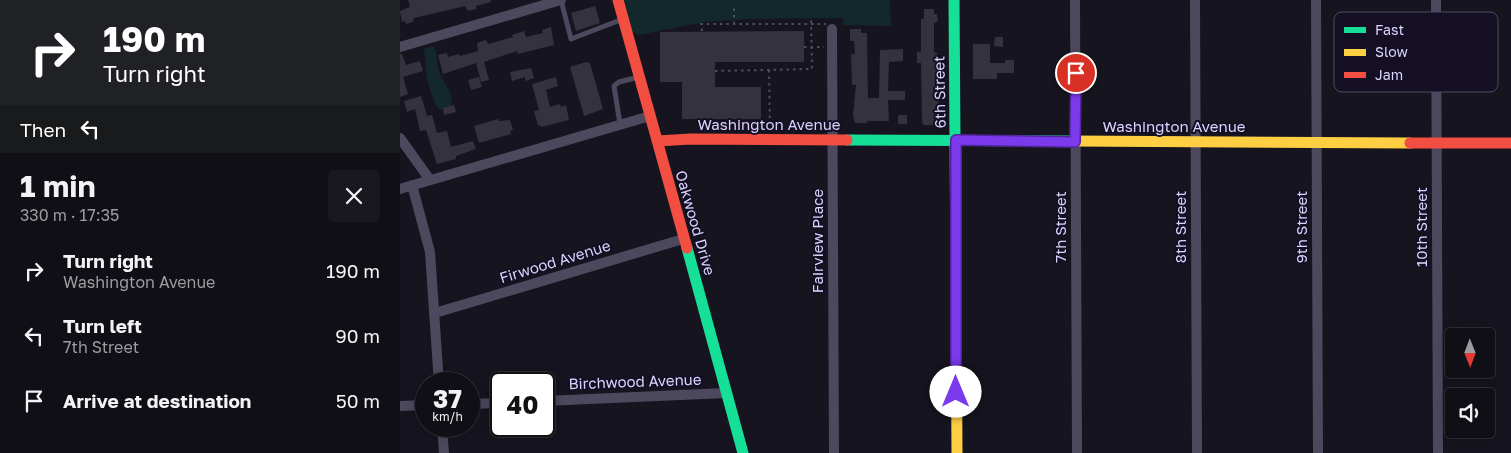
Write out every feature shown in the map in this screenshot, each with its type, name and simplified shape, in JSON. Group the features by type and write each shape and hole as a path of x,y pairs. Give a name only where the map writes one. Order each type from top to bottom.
{"street":[{"path":"400,47 561,0"},
{"name":"Oakwood Drive","path":"618,0 743,453"},
{"name":"6th Street","path":"954,0 957,453"},
{"name":"7th Street","path":"1075,0 1077,453"},
{"name":"8th Street","path":"1195,0 1197,453"},
{"name":"9th Street","path":"1316,0 1318,453"},
{"name":"Fairview Place","path":"831,26 834,453"},
{"name":"10th Street","path":"1437,92 1438,453"},
{"path":"400,189 650,116"},
{"path":"400,138 430,180"},
{"name":"Washington Avenue","path":"657,141 691,139 1511,143"},
{"path":"412,185 430,252 438,372"},
{"name":"Firwood Avenue","path":"435,312 683,239"},
{"name":"Birchwood Avenue","path":"555,401 727,393"},
{"path":"400,406 415,406"},
{"path":"443,437 444,453"}],"lane":[{"path":"561,0 570,38 624,19"},
{"path":"620,124 614,86 619,82 640,77"}],"path":[{"path":"734,7 734,24"},
{"path":"715,71 812,69 811,18"},
{"path":"702,31 701,24 811,24 831,26"},
{"path":"804,47 824,47"},
{"path":"769,70 770,132"}],"green space":[{"path":"618,0 890,0 891,26 843,25 843,18 749,19 704,22 639,35 627,30"},
{"path":"434,46 439,71 451,94 452,99 449,109 439,109 432,96 428,80 424,49"}],"building":[{"path":"408,0 491,0 491,2 476,6 476,9 468,11 465,6 414,18 413,22 406,24 405,21 402,22 400,11 410,7"},
{"path":"595,6 600,23 576,31 571,13"},
{"path":"924,9 934,9 934,14 937,14 938,21 934,23 934,52 937,53 938,62 935,96 938,96 938,124 935,125 923,125 922,120 921,63 917,63 917,52 921,52 921,19 924,19"},
{"path":"551,27 554,45 518,54 517,51 484,62 489,80 481,82 476,63 443,74 438,55 447,53 448,57 459,54 460,56 478,51 477,43 486,40 488,44 513,37 512,35 524,31 526,37 543,33 542,30"},
{"path":"850,29 861,29 861,33 867,33 868,98 879,98 880,50 903,49 903,61 889,62 888,91 905,91 905,100 888,100 889,121 855,123 853,115 856,85 852,85 851,54 855,54 854,41 850,41"},
{"path":"804,31 804,62 715,62 715,87 761,87 761,119 682,119 682,82 660,82 660,32"},
{"path":"995,37 1003,37 1003,47 994,46"},
{"path":"973,44 990,44 990,63 1005,63 1005,60 1014,60 1014,73 997,73 997,79 973,79"},
{"path":"400,54 402,54 406,65 420,61 423,71 403,77 408,94 400,97"},
{"path":"586,62 590,63 603,109 584,116 570,67"},
{"path":"531,68 534,78 525,81 525,77 512,81 510,72"},
{"path":"479,77 482,87 471,90 468,80"},
{"path":"556,77 558,86 546,90 550,107 560,104 561,107 566,105 569,120 541,127 540,125 538,126 534,111 539,110 532,84"},
{"path":"421,96 427,116 432,115 437,133 447,131 451,147 473,141 476,149 456,156 456,159 437,164 426,130 420,131 415,109 407,112 404,101"},
{"path":"454,105 456,112 444,115 443,108"},
{"path":"898,115 907,115 907,124 898,124"},
{"path":"498,119 499,121 510,120 513,130 510,131 511,134 479,143 474,126"}],"traffic: fast":[{"path":"954,0 956,279"},
{"path":"847,140 1073,141"},
{"path":"687,248 743,453"}],"traffic: slow":[{"path":"1073,141 1410,143"},
{"path":"956,279 957,453"}],"traffic: jam":[{"path":"618,0 687,248"},
{"path":"657,141 691,139 847,140"},
{"path":"1410,143 1511,143"}],"route":[{"path":"956,392 956,140 1075,142 1076,73"}]}
